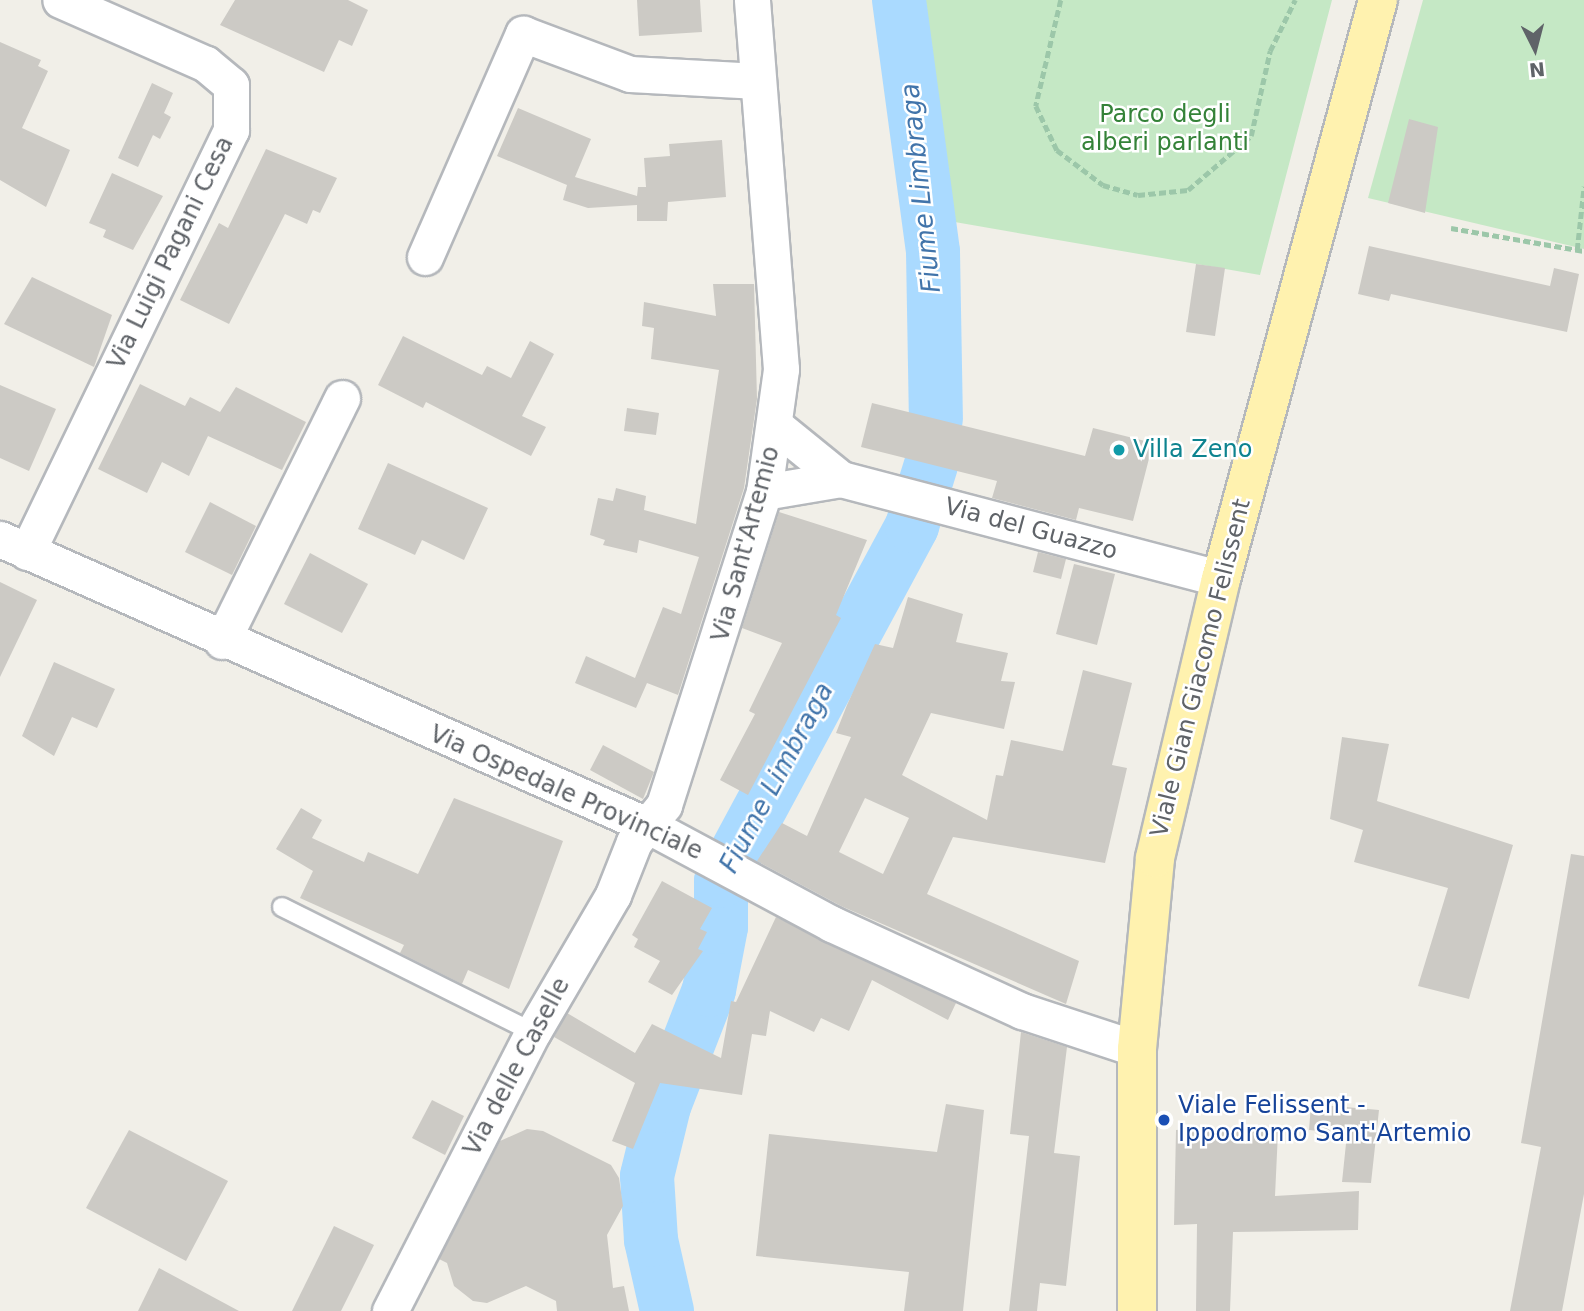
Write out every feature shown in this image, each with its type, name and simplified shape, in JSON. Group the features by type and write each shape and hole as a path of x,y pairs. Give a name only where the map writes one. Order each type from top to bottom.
{"main road":[{"name":"Viale Gian Giacomo Felissent","path":"1137,1311 1137,1049 1155,858 1221,579 1378,0"}],"street":[{"name":"Via Luigi Pagani Cesa","path":"13,546 231,130 231,85 206,64 60,0"},
{"name":"Via Sant'Artemio","path":"651,827 703,692 764,492 777,427 781,369 752,0"},
{"path":"425,257 523,34 630,74 758,81"},
{"path":"222,641 342,398"},
{"name":"Via del Guazzo","path":"777,427 841,479"},
{"name":"Via del Guazzo","path":"764,492 841,479 1221,579"},
{"name":"Via Ospedale Provinciale","path":"13,546 222,641 651,827 832,924 1022,1011 1137,1049"},
{"name":"Via delle Caselle","path":"390,1311 533,1032 613,895 634,842 651,827"}],"lane":[{"path":"282,907 533,1032"}],"path":[{"path":"1061,0 1036,106 1058,150 1103,185 1138,195 1188,190 1251,136 1270,51 1295,0"},
{"path":"1577,250 1584,186"},
{"path":"1451,228 1584,251"}],"green space":[{"name":"Parco degli alberi parlanti","path":"911,0 1332,0 1260,275 949,221 939,134"},
{"path":"1423,0 1584,0 1584,249 1368,198"}],"building":[{"path":"235,0 348,0 368,10 352,46 339,40 324,72 220,25"},
{"path":"637,0 700,0 702,32 639,36"},
{"path":"0,42 41,60 38,66 48,71 22,128 70,150 46,207 0,180"},
{"path":"152,83 173,93 164,113 171,117 160,139 153,135 138,167 118,158"},
{"path":"518,108 591,139 575,177 637,196 638,187 646,187 644,158 670,156 669,144 722,140 726,197 668,202 667,221 637,221 637,205 588,208 563,200 567,185 497,156"},
{"path":"1409,119 1438,127 1425,213 1388,203"},
{"path":"266,149 337,178 320,213 313,210 307,224 285,214 229,324 180,300 219,223 228,228"},
{"path":"112,173 163,196 133,250 103,237 106,230 89,223"},
{"path":"1369,246 1550,286 1554,268 1579,274 1567,332 1391,294 1389,301 1358,294"},
{"path":"1196,264 1225,268 1215,336 1186,332"},
{"path":"32,277 112,315 94,367 4,324"},
{"path":"713,284 754,284 757,399 744,488 678,695 647,683 636,708 575,683 586,656 635,678 663,607 681,614 699,557 639,540 637,553 603,545 605,540 590,535 598,498 613,501 616,488 646,496 644,510 696,524 719,370 651,359 654,328 642,326 644,302 716,316"},
{"path":"403,336 482,375 487,366 511,378 530,341 554,354 522,416 546,427 531,456 426,402 423,408 378,385"},
{"path":"140,384 185,406 190,397 220,412 236,387 306,422 282,470 208,436 189,476 162,462 147,493 98,469"},
{"path":"0,385 56,409 29,471 0,458"},
{"path":"872,403 1085,456 1093,428 1153,443 1133,521 1079,508 1076,520 992,498 997,481 861,447"},
{"path":"627,408 659,413 656,435 624,431"},
{"path":"388,463 488,508 464,560 422,540 415,555 358,529"},
{"path":"210,502 256,526 232,575 185,552"},
{"path":"779,512 867,540 836,615 841,618 748,795 720,780 755,714 749,711 782,643 742,628"},
{"path":"1038,552 1066,559 1061,579 1033,572"},
{"path":"310,553 368,584 342,633 284,604"},
{"path":"1074,564 1115,574 1097,645 1056,634"},
{"path":"0,582 37,600 0,677"},
{"path":"908,597 963,614 956,642 1008,653 1001,681 1015,682 1004,729 931,713 902,775 987,820 996,775 1003,776 1011,740 1063,751 1083,670 1132,683 1112,765 1127,768 1105,863 953,837 927,894 1079,961 1066,1004 841,906 757,861 782,823 807,836 851,737 836,733 847,705 875,644 893,648","holes":["865,798 909,818 883,874 839,852"]},
{"path":"54,662 115,689 97,728 72,717 54,756 22,736"},
{"path":"1342,737 1389,744 1377,801 1513,845 1469,999 1418,986 1448,888 1354,862 1363,830 1330,819"},
{"path":"603,745 654,772 643,799 590,770"},
{"path":"454,798 563,841 509,989 468,970 462,984 400,953 404,945 300,898 313,871 276,849 301,808 322,820 312,838 364,862 368,852 418,874"},
{"path":"1571,854 1584,856 1584,1194 1562,1311 1510,1311 1541,1147 1521,1143"},
{"path":"662,881 712,908 700,929 707,932 698,949 703,951 672,995 648,982 660,961 634,947 638,939 632,935"},
{"path":"776,917 956,1003 948,1020 872,980 849,1031 821,1018 814,1032 770,1011 766,1036 752,1034 742,1095 660,1083 633,1149 612,1141 635,1083 554,1037 567,1013 635,1053 652,1024 721,1058 731,1001 736,1002"},
{"path":"1021,1032 1067,1047 1054,1153 1080,1156 1066,1286 1040,1283 1037,1311 1009,1311 1029,1136 1010,1134"},
{"path":"432,1100 464,1116 445,1155 412,1138"},
{"path":"946,1104 984,1110 963,1311 904,1311 909,1272 756,1256 769,1134 937,1152"},
{"path":"1311,1104 1379,1110 1371,1183 1342,1182 1347,1134 1309,1130"},
{"path":"1198,1128 1278,1132 1275,1196 1359,1191 1358,1230 1233,1232 1230,1311 1196,1311 1197,1224 1174,1225 1176,1130"},
{"path":"527,1129 543,1131 611,1165 619,1178 623,1206 607,1235 613,1288 624,1286 629,1311 557,1311 556,1301 526,1286 487,1303 473,1301 454,1286 447,1263 439,1259 500,1141"},
{"path":"129,1130 228,1181 186,1261 86,1208"},
{"path":"334,1226 374,1245 341,1311 292,1311"},
{"path":"159,1268 239,1311 138,1311"}],"waterway":[{"name":"Fiume Limbraga","path":"899,0 933,252 936,419"},
{"name":"Fiume Limbraga","path":"667,1311 651,1240 647,1176 664,1106 709,990 721,927 721,881 912,526 931,465"}],"place":[{"name":"Villa Zeno","path":"1119,450"},
{"name":"Viale Felissent - Ippodromo Sant'Artemio","path":"1164,1120"}]}
